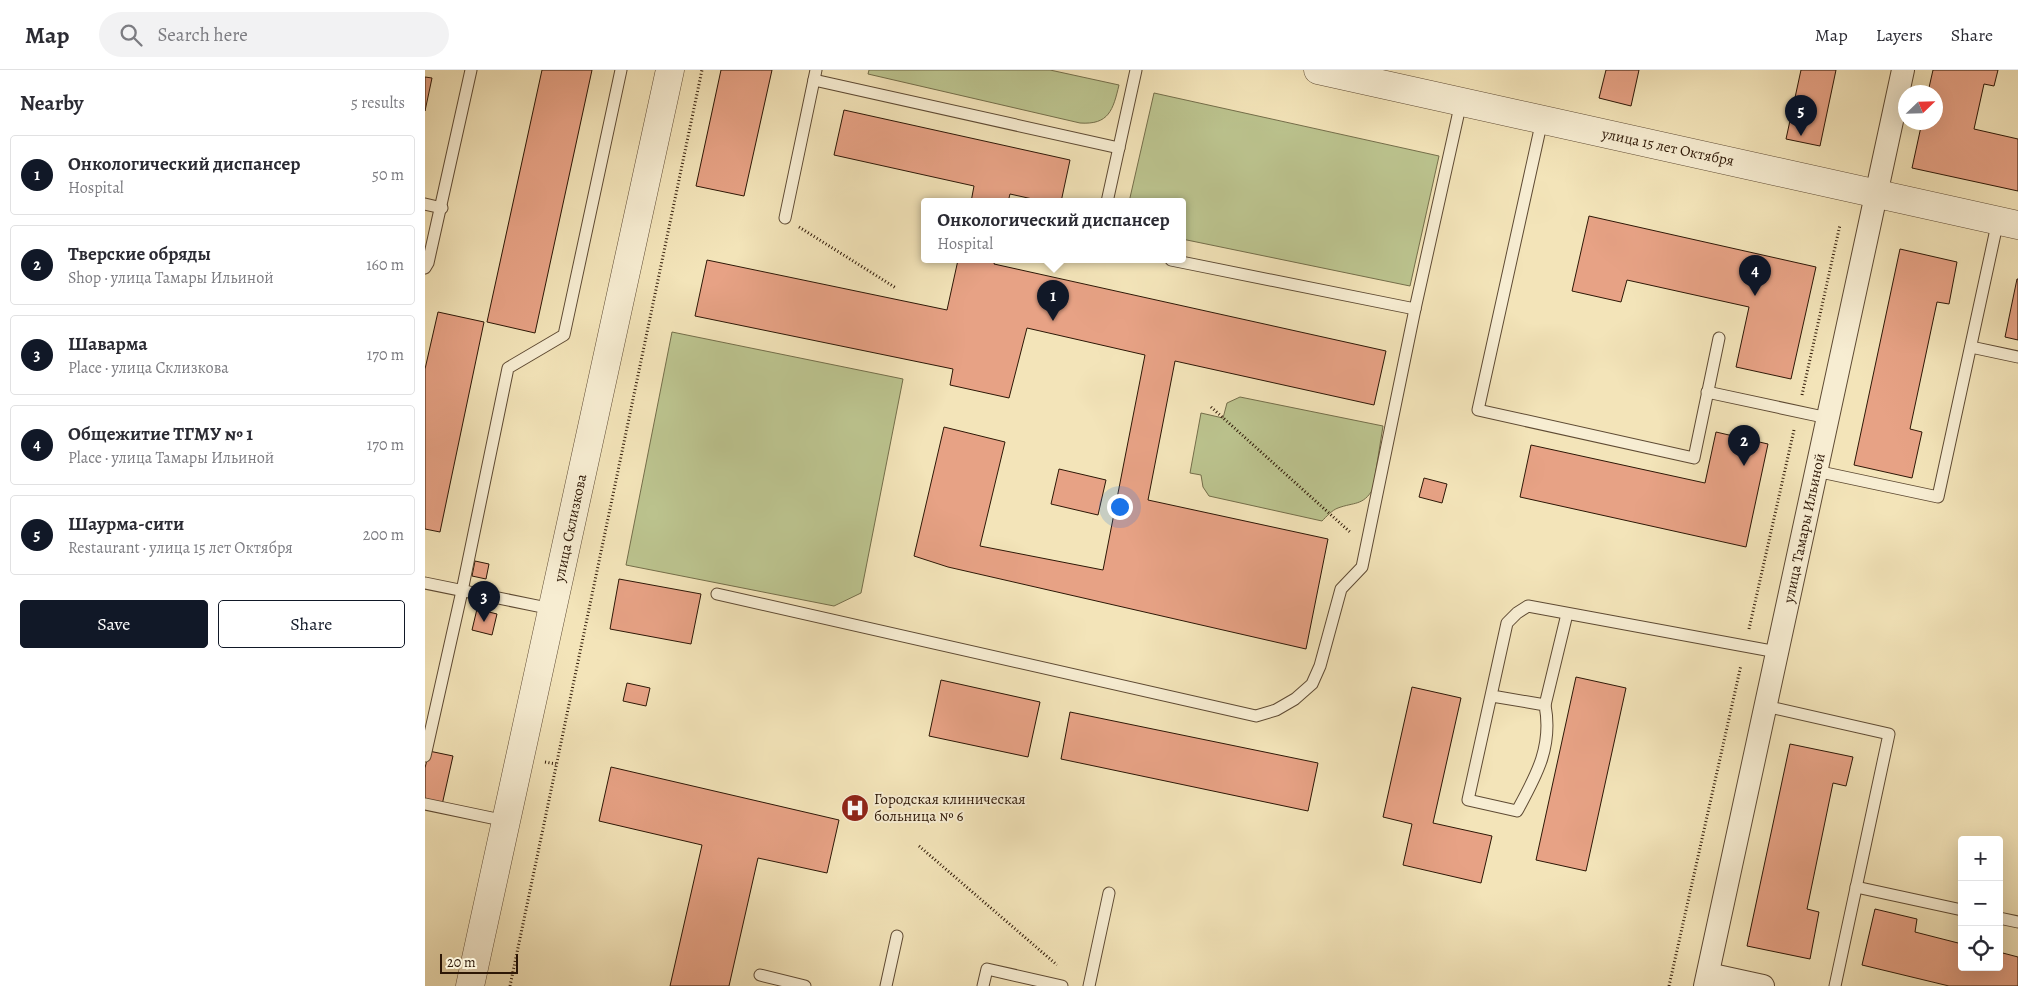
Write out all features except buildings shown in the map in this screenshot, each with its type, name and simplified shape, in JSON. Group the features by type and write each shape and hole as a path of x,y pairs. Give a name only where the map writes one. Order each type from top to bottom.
{"street":[{"name":"улица Склизкова","path":"470,986 670,70"},
{"name":"улица 15 лет Октября","path":"1318,70 2008,222"},
{"name":"улица Тамары Ильиной","path":"1706,980 1903,70"},
{"path":"1706,980 1763,986"}],"lane":[{"path":"425,268 428,263 442,208 471,70"},
{"path":"425,756 462,591 508,368 564,335 621,70"},
{"path":"1108,198 1136,70"},
{"path":"785,218 815,75 1119,148"},
{"path":"717,594 1256,716 1276,710 1295,699 1312,684 1320,666 1341,589 1362,567 1415,309 1461,102"},
{"path":"1542,120 1478,410 1694,458 1719,338"},
{"path":"425,204 442,208"},
{"path":"1816,471 1938,497 1971,347 2008,222"},
{"path":"1186,263 1415,309"},
{"path":"1971,347 2018,357"},
{"path":"1707,392 1827,418"},
{"path":"425,583 552,609"},
{"path":"1567,614 1545,705 1549,723 1540,768 1517,811 1468,800 1507,623 1517,612 1528,606 1777,652"},
{"path":"1492,696 1545,705"},
{"path":"1765,706 1889,734 1835,986"},
{"path":"425,804 506,821"},
{"path":"1856,887 1958,909"},
{"path":"1089,986 1109,893"},
{"path":"2003,919 2018,922"},
{"path":"886,986 897,936"},
{"path":"983,986 987,969 1062,986"},
{"path":"760,975 805,986"}],"path":[{"path":"509,986 702,70"},
{"path":"785,218 896,288"},
{"path":"1669,986 1840,225"},
{"path":"1211,407 1366,546"},
{"path":"919,846 1059,967"}],"green space":[{"path":"869,70 1050,70 1119,85 1112,109 1104,118 1090,123 1080,123 868,74"},
{"path":"1154,93 1439,156 1410,286 1186,240 1186,198 1130,198"},
{"path":"672,332 903,379 861,593 834,606 626,565"},
{"path":"1240,397 1383,426 1373,489 1362,501 1336,509 1322,521 1209,496 1203,487 1201,475 1190,473 1201,413 1223,418 1227,403"}],"place":[{"name":"Шаурма-сити","path":"1801,136"},
{"name":"Общежитие ТГМУ № 1","path":"1755,296"},
{"name":"Онкологический диспансер","path":"1053,321"},
{"name":"Тверские обряды","path":"1744,466"},
{"name":"Шаварма","path":"484,622"},
{"name":"Городская клиническая больница № 6","path":"855,808"}]}
